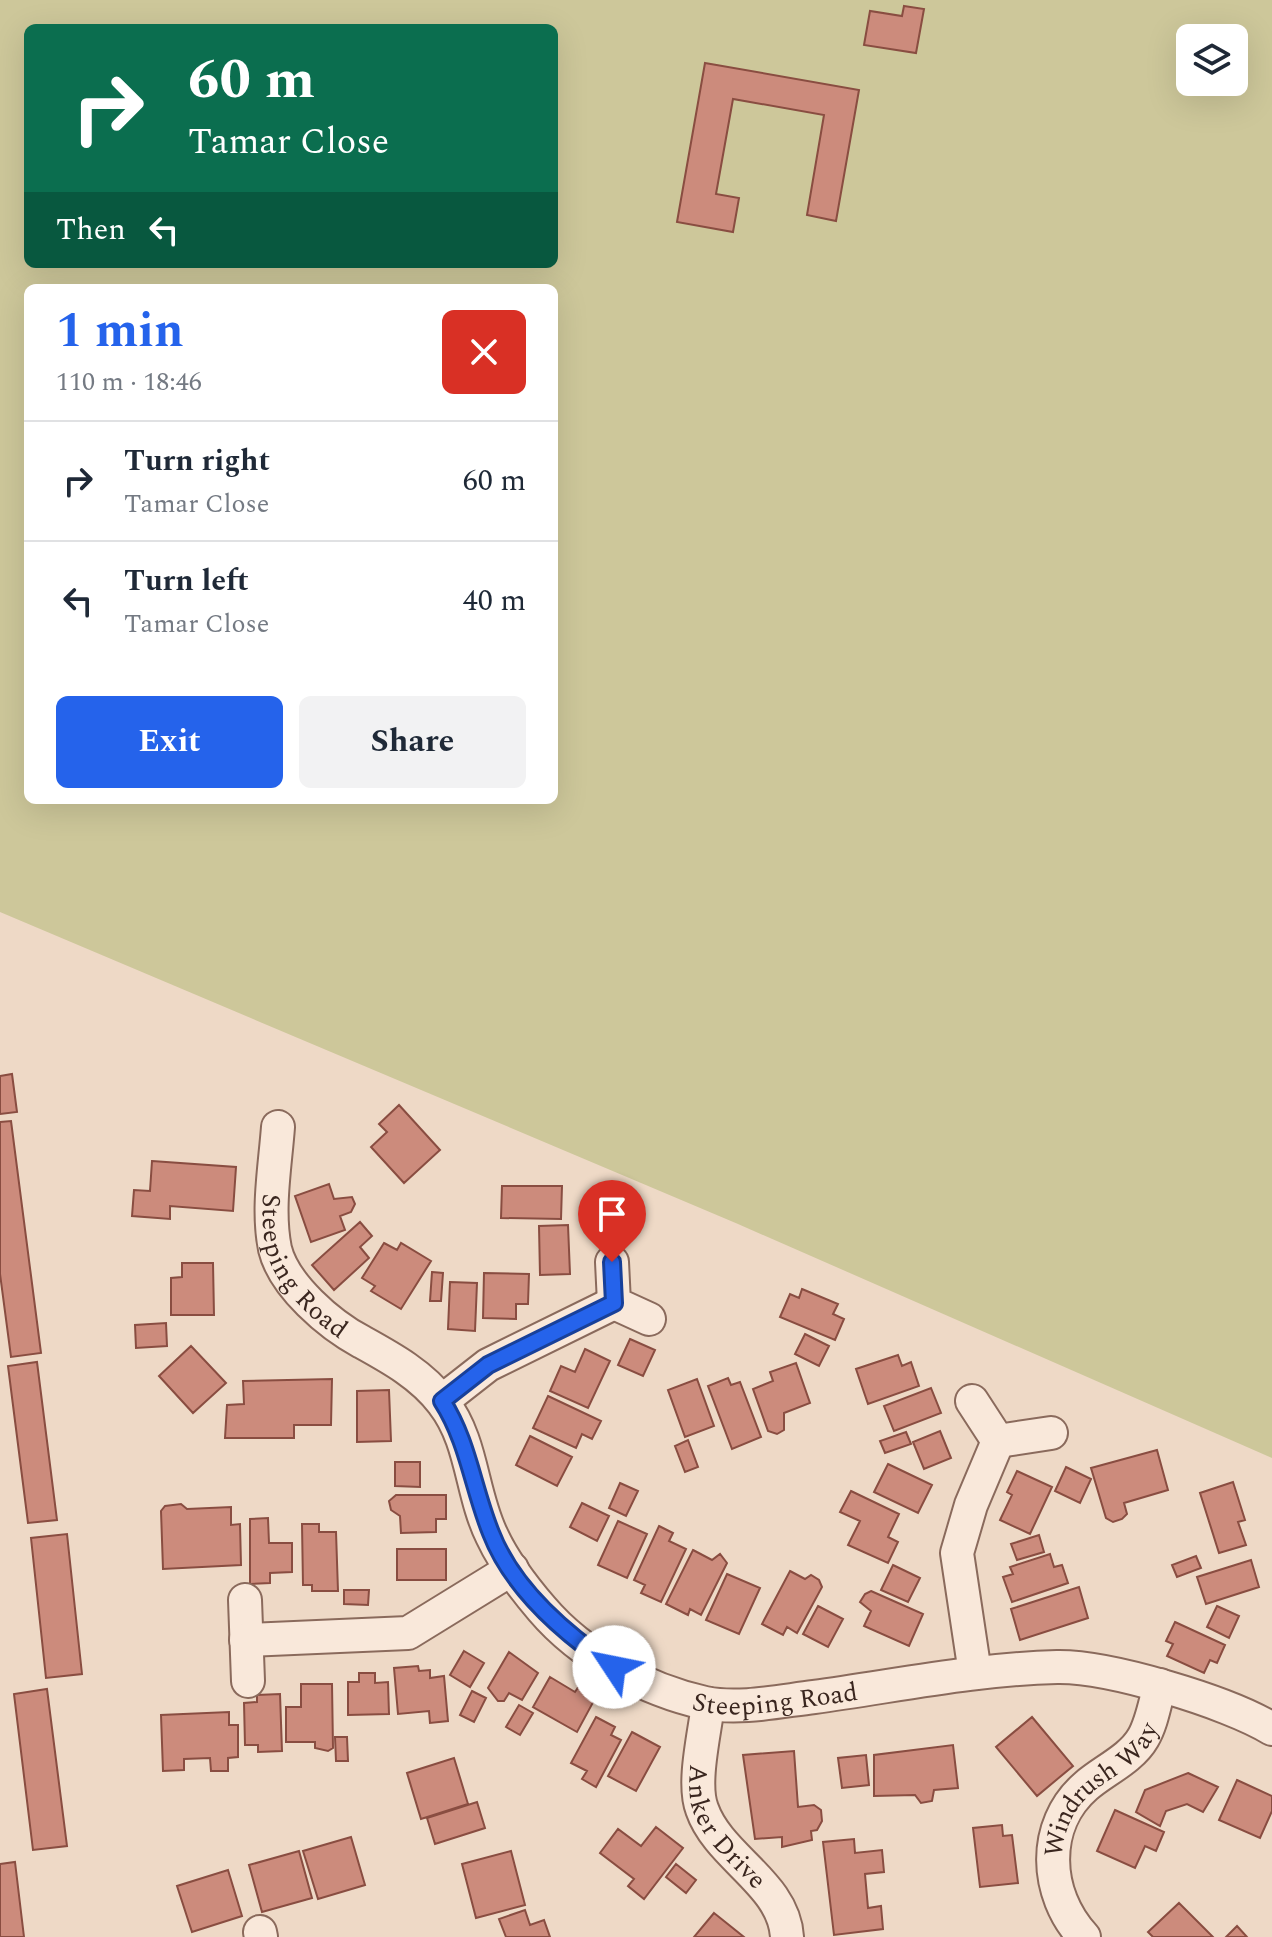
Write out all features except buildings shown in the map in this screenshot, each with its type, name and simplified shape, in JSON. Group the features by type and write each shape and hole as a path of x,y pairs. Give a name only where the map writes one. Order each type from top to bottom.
{"street":[{"name":"Steeping Road","path":"278,1127 272,1203 276,1252 290,1277 320,1315 395,1359 442,1401 457,1425 491,1536 512,1569 543,1610 574,1640 628,1673 708,1704 766,1703 975,1673 1062,1667 1160,1685 1256,1719 1272,1729"},
{"path":"612,1262 614,1303"},
{"path":"442,1401 488,1365 614,1303"},
{"path":"614,1303 649,1319"},
{"path":"972,1401 998,1441"},
{"path":"998,1441 1051,1433"},
{"path":"975,1673 957,1553 971,1505 998,1441"},
{"path":"246,1640 408,1633 512,1569"},
{"path":"245,1600 248,1681"},
{"name":"Windrush Way","path":"1084,1937 1062,1901 1054,1877 1052,1845 1071,1801 1143,1738 1160,1685"},
{"name":"Anker Drive","path":"708,1704 698,1794 702,1810 718,1839 778,1906 786,1924 787,1937"}],"shaded area":[{"path":"0,0 1272,0 1272,1458 738,1224 0,912"}],"route":[{"path":"612,1262 614,1303 488,1365 442,1401 457,1425 491,1536 512,1569 543,1610 574,1640 614,1667"}]}
